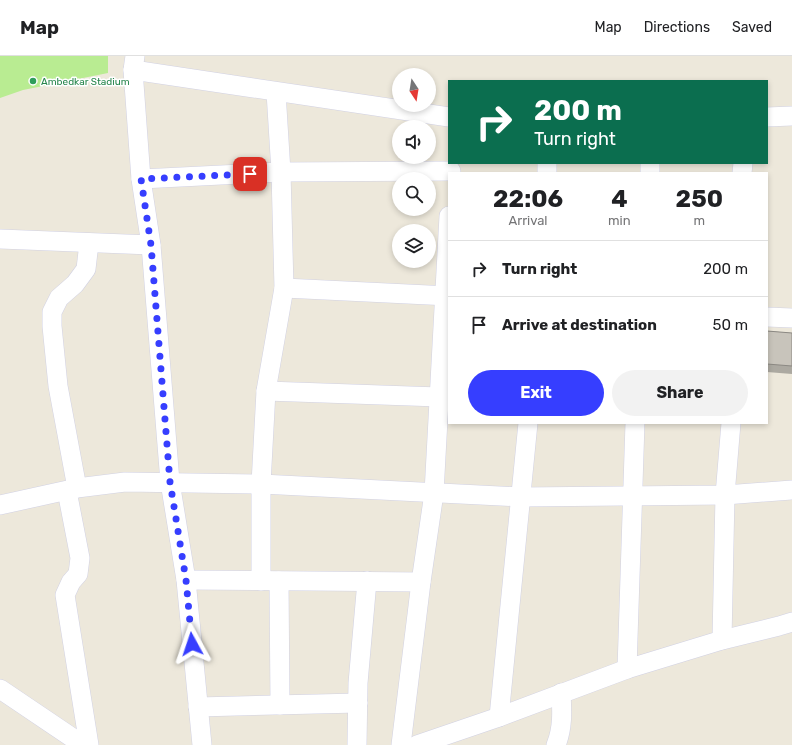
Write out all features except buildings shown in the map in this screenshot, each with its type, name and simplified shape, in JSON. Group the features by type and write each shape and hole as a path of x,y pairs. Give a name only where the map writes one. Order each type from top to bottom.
{"street":[{"path":"202,745 186,580 170,482 151,245 141,179 134,63 276,92 448,117"},
{"path":"260,581 261,484 266,392 284,288 281,172 276,92"},
{"path":"768,117 792,116"},
{"path":"141,179 281,172 452,169"},
{"path":"0,239 151,245"},
{"path":"89,243 86,269 75,284 59,298 52,312 52,326 58,386 80,558 78,574 71,582 65,595 90,745"},
{"path":"401,745 421,582 434,493 439,398 447,296 448,256"},
{"path":"284,288 447,296"},
{"path":"768,317 792,318"},
{"path":"266,392 439,398"},
{"path":"499,717 528,424"},
{"path":"627,669 635,424"},
{"path":"722,640 725,495 731,424"},
{"path":"0,504 72,490 125,482 261,484 521,497 725,495 792,490"},
{"path":"186,580 421,582"},
{"path":"279,581 280,705"},
{"path":"357,745 358,683 367,581"},
{"path":"417,745 499,717 627,669 722,640 792,622"},
{"path":"0,689 83,745"},
{"path":"556,745 560,735 562,717 561,693"},
{"path":"198,707 358,703"}],"green space":[{"name":"Ambedkar Stadium","path":"0,56 108,56 108,73 23,90 0,98"}],"place":[{"name":"Ambedkar Stadium","path":"33,81"}],"route":[{"path":"192,644 186,580 170,482 151,245 141,179 250,174"}]}
